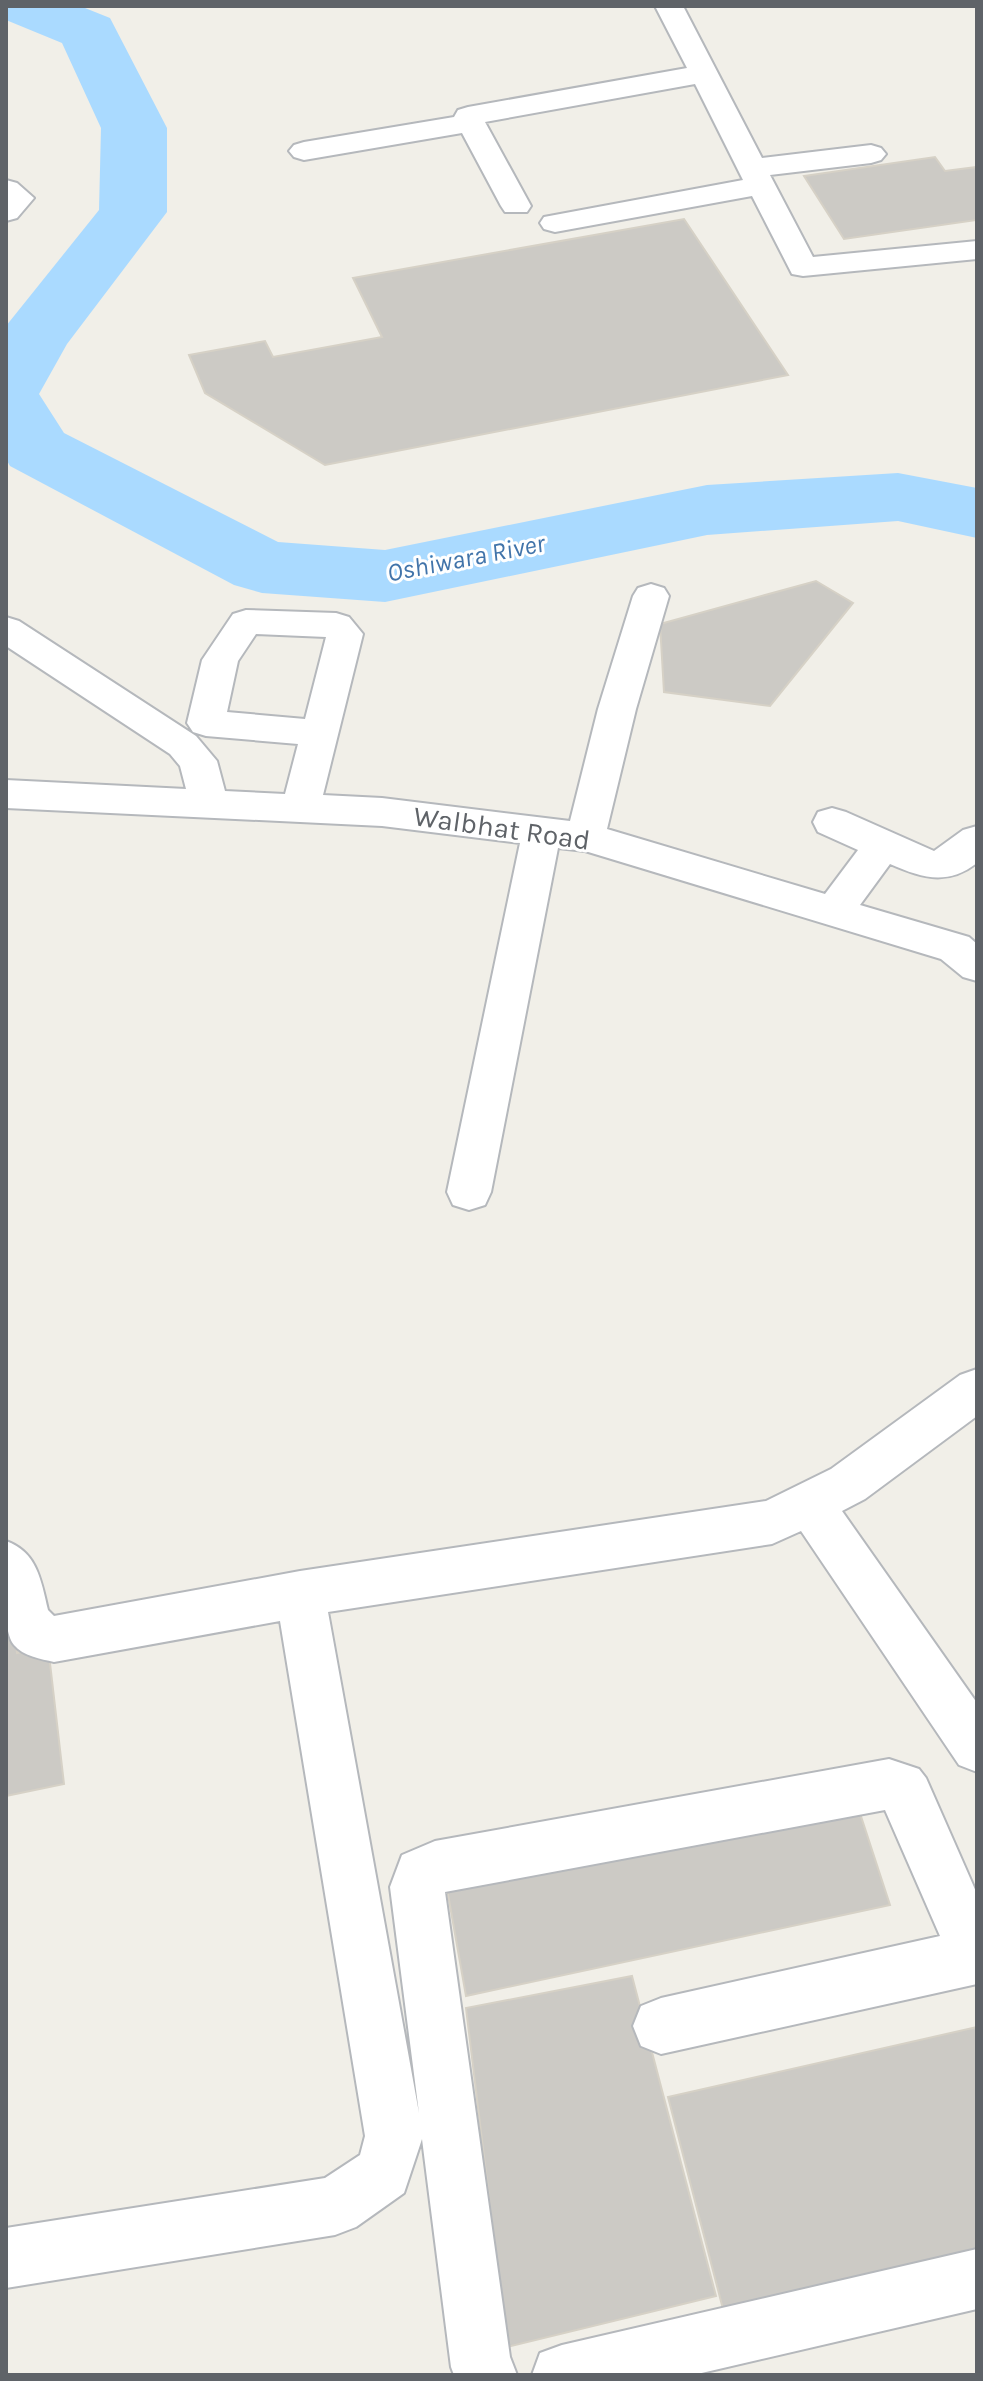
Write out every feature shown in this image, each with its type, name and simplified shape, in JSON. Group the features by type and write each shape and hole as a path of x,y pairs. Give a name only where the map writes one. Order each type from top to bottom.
{"street":[{"path":"669,6 803,267 977,250"},
{"path":"516,206 469,123 468,116 703,74"},
{"path":"304,151 469,123"},
{"path":"555,223 758,176 871,154"},
{"path":"6,189 19,198 6,212"},
{"path":"586,837 617,709 651,596"},
{"path":"6,629 183,745 198,761 209,802"},
{"path":"301,807 319,733"},
{"name":"Walbhat Road","path":"6,794 382,812 586,837 834,911 970,947"},
{"path":"832,822 931,866 947,865 977,840"},
{"path":"469,1192 542,831"},
{"path":"834,911 883,845"},
{"path":"6,1563 20,1586 27,1627 38,1638 54,1639 300,1594 772,1522 848,1484 977,1389"},
{"path":"810,1504 977,1747"},
{"path":"6,2258 335,2206 384,2173 394,2136 300,1594"},
{"path":"487,2375 481,2367 417,1887 421,1874 451,1864 889,1784 900,1787 907,1796 976,1956 661,2026"},
{"path":"562,2375 977,2279"}],"building":[{"path":"935,157 945,171 977,167 977,220 844,239 804,176"},
{"path":"684,219 788,375 325,465 205,393 189,355 265,341 273,357 382,337 353,278"},
{"path":"816,581 853,603 770,706 664,692 660,624"},
{"path":"12,1601 17,1653 48,1646 64,1784 6,1796 6,1602"},
{"path":"856,1801 890,1905 466,1996 446,1883"},
{"path":"632,1976 716,2296 507,2347 466,2008"},
{"path":"977,2027 977,2251 724,2313 668,2097"}],"waterway":[{"name":"Oshiwara River","path":"6,389 33,339 133,212 134,128 88,31 25,6"},
{"name":"Oshiwara River","path":"6,400 37,449 262,567 385,576 707,510 898,497 977,513"}]}
